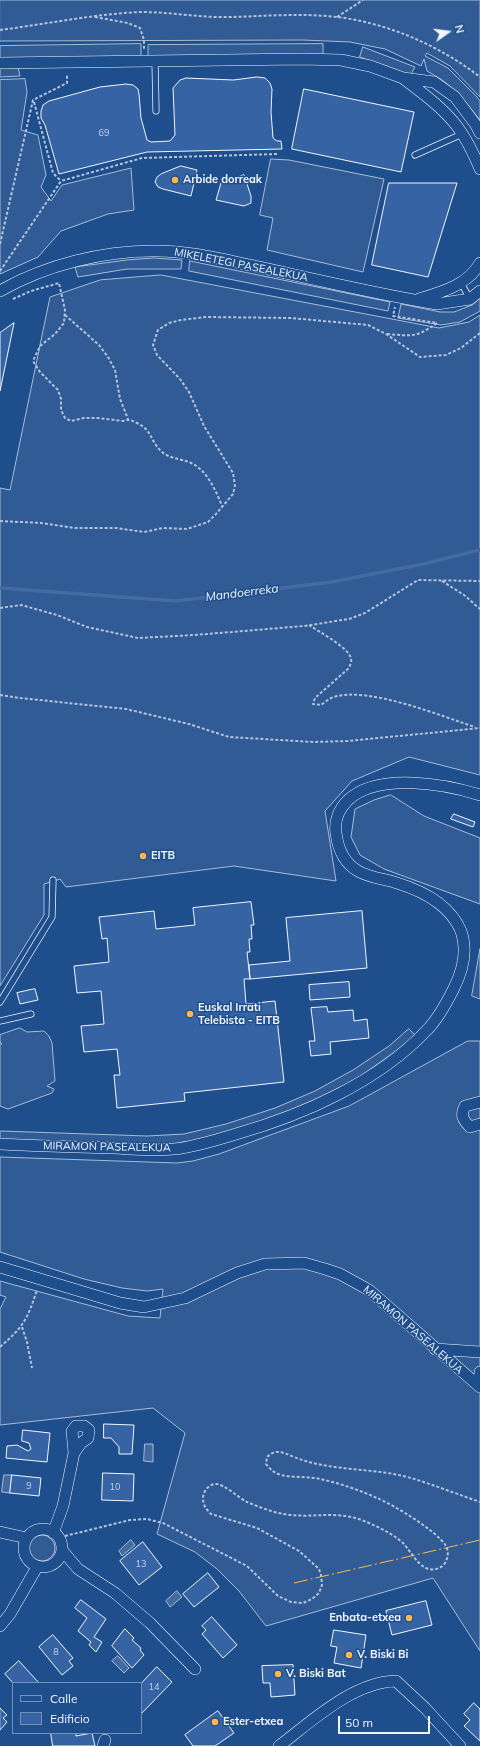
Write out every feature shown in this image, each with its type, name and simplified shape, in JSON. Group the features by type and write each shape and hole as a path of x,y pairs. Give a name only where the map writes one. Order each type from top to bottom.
{"street":[{"path":"0,63 325,59 370,66 403,78 434,82 455,97 476,125 480,133"},
{"path":"403,78 426,96 454,122 480,169"},
{"name":"MIKELETEGI PASEALEKUA","path":"1,289 56,266 88,258 157,251 211,257 437,304 470,299"},
{"name":"MIKELETEGI PASEALEKUA","path":"414,300 440,293 461,283 476,270 480,263"},
{"path":"470,299 480,291"},
{"name":"MIRAMON PASEALEKUA","path":"0,1144 173,1149 205,1143 292,1116 328,1099 368,1077 398,1057 428,1029 448,999 461,973 465,952 461,932 452,916 434,898 418,890 358,871 343,858 338,845 336,830 337,817 342,806 352,796 366,789 386,784 407,783 440,786 480,795"},
{"path":"480,1102 465,1106 462,1116 464,1122 470,1127 480,1124"},
{"name":"MIRAMON PASEALEKUA","path":"0,1267 120,1303 144,1307 185,1298 250,1267 265,1264 304,1264 340,1274 363,1285 479,1387"},
{"path":"435,1349 480,1352"},
{"path":"479,1387 480,1372"},
{"path":"56,1535 77,1441"},
{"path":"44,1529 56,1535 61,1543 62,1550 58,1560 47,1567 37,1567 31,1564 24,1553 24,1544 27,1538 37,1530 44,1529"},
{"path":"0,1532 27,1538"},
{"path":"62,1550 78,1569 121,1598 150,1623 194,1669"},
{"path":"53,1564 78,1569"},
{"path":"0,1626 10,1614 37,1567"},
{"path":"279,1746 332,1706 357,1692 383,1682 396,1681 425,1708 460,1746"}],"lane":[{"path":"155,61 156,111"},
{"path":"426,96 434,82"},
{"path":"415,155 462,134"},
{"path":"461,283 470,299"},
{"path":"0,1002 52,916 53,880"},
{"path":"0,1020 31,1014"}],"path":[{"path":"337,17 363,0"},
{"path":"0,30 140,12 168,13 194,17 264,15 337,17 407,35 459,62 480,77"},
{"path":"93,17 128,23 140,28 144,40"},
{"path":"33,100 67,83 67,62"},
{"path":"33,100 53,173 61,181"},
{"path":"0,244 33,100"},
{"path":"0,271 61,181 142,158 277,154"},
{"path":"59,283 65,310 64,323 55,334 40,346 33,361 40,372 58,390 61,399 61,410 65,418 77,421 84,418 122,421 128,419 146,427 159,450 168,456 192,463 204,473 216,492 222,506"},
{"path":"386,334 411,336 426,330 437,323 393,316 397,296"},
{"path":"65,315 100,345 108,357 115,370 120,400 128,419"},
{"path":"0,521 41,523 75,528 116,528 144,532 162,528 187,529 208,522 233,494 235,486 233,473 204,426 189,392 157,355 153,345 158,330 169,323 206,317 291,318 368,325 386,334 420,357 446,355 461,348 480,333"},
{"path":"0,608 21,605 57,615 87,627 138,638 254,631 349,619 365,613 418,580 480,581"},
{"path":"441,581 464,595 480,609"},
{"path":"309,625 345,649 351,657 351,664 348,668 314,698 313,704 321,705 334,697 353,695 371,697 402,704 477,728"},
{"path":"0,695 126,709 189,724 229,737 313,742 348,741 480,728"},
{"path":"0,1346 22,1326 29,1315 41,1279"},
{"path":"22,1326 32,1368"},
{"path":"56,1535 130,1520 147,1520 163,1523 248,1566 278,1596 291,1602 303,1603 312,1599 319,1593 322,1585 319,1569 299,1551 261,1530 211,1514 206,1508 203,1500 203,1494 208,1487 216,1484 222,1486 247,1502 270,1511 281,1513 335,1514 350,1516 388,1532 402,1542 420,1564 428,1569 436,1570 444,1565 448,1558 448,1551 445,1545 439,1538 406,1514 379,1499 346,1487 320,1479 280,1475 272,1471 266,1464 267,1457 272,1452 280,1451 301,1460 333,1466 376,1470 410,1478 480,1502"}],"shaded area":[{"path":"0,0 480,0 480,97 450,66 427,53 425,56 448,68 477,97 480,101 480,120 458,93 442,80 427,71 424,59 421,66 385,49 350,42 303,40 0,41"},
{"path":"141,44 141,57 0,59 0,46"},
{"path":"323,44 323,55 148,56 148,45"},
{"path":"363,47 415,67 410,76 360,57"},
{"path":"18,67 20,76 0,77 0,68"},
{"path":"25,79 27,92 21,130 38,135 46,175 41,187 51,201 62,185 131,168 134,210 108,214 61,231 38,257 0,274 0,80"},
{"path":"271,159 289,160 384,179 363,272 267,250 273,218 260,215"},
{"path":"154,258 182,260 181,269 127,269 78,277 75,267 126,260"},
{"path":"190,261 390,302 388,311 189,271"},
{"path":"161,275 439,328 469,322 480,315 480,775 409,757 352,781 325,811 336,881 234,866 66,887 60,879 44,884 44,915 0,986 0,488 10,490 50,297 100,280"},
{"path":"480,298 480,311 460,322 441,325 398,318 401,304 440,312 454,312 472,305"},
{"path":"391,795 424,816 480,838 480,904 384,869 360,855 351,837 355,809 374,800"},
{"path":"480,949 480,999 472,996"},
{"path":"20,1028 27,1032 44,1031 49,1036 52,1043 55,1081 47,1086 54,1089 52,1093 8,1109 0,1106 0,1044 2,1044 0,1042 0,1035"},
{"path":"409,1029 415,1035 403,1046 358,1078 308,1104 258,1124 190,1142 171,1145 0,1140 0,1131 147,1136 184,1134 226,1124 275,1108 315,1091 353,1070 389,1046"},
{"path":"468,1041 480,1041 480,1651 433,1578 266,1626 239,1591 217,1569 195,1552 157,1534 185,1433 153,1408 0,1425 0,1309 6,1297 0,1295 0,1281 128,1316 160,1318 163,1289 147,1291 122,1288 84,1279 0,1252 0,1157 177,1163 193,1161 219,1154 349,1106"},
{"path":"145,1444 153,1444 153,1462 144,1461"},
{"path":"4,1475 12,1475 10,1493 2,1492"},
{"path":"42,1535 51,1539 55,1548 51,1557 42,1561 33,1557 29,1548 33,1539"},
{"path":"131,1540 135,1545 122,1556 119,1551"},
{"path":"177,1591 182,1597 170,1607 166,1601"},
{"path":"118,1656 129,1668 124,1673 112,1661"}],"building":[{"path":"257,77 265,78 270,83 272,89 271,112 273,138 277,141 281,141 282,149 147,152 59,174 45,125 41,118 43,105 49,101 100,87 126,84 133,85 138,89 141,118 147,140 151,142 170,141 175,135 173,88 180,80 186,78 233,80"},
{"path":"304,89 414,112 401,172 292,149"},
{"name":"Arbide dorreak","path":"181,166 197,170 191,196 163,189 158,187 155,182 157,177 161,174"},
{"name":"Arbide dorreak","path":"244,175 251,196 251,203 244,206 216,200 221,183"},
{"path":"389,183 457,183 428,277 372,265"},
{"path":"14,323 0,391 0,333"},
{"path":"454,814 475,822 473,827 451,819"},
{"name":"Euskal Irrati Telebista - EITB","path":"251,902 254,925 251,925 252,939 249,939 250,952 247,952 250,979 244,979 246,1004 275,1001 284,1082 184,1093 185,1101 117,1108 114,1075 120,1075 117,1049 84,1052 81,1026 104,1024 101,991 77,993 74,966 109,962 107,938 102,939 99,917 154,911 156,929 195,925 193,908"},
{"path":"362,911 367,968 250,979 249,965 290,961 286,918"},
{"path":"349,982 350,997 310,1000 309,985"},
{"path":"35,989 38,1000 20,1004 17,993"},
{"path":"327,1007 328,1012 353,1010 354,1021 367,1019 369,1038 330,1042 331,1054 311,1056 309,1041 315,1041 311,1008"},
{"path":"104,1424 134,1425 132,1454 119,1454 119,1447 111,1438 104,1438"},
{"path":"23,1430 50,1433 47,1462 6,1458 7,1446 17,1445 28,1451 31,1449 29,1443 22,1441"},
{"path":"103,1473 134,1474 133,1501 102,1500"},
{"path":"12,1475 41,1478 39,1496 10,1493"},
{"path":"143,1542 162,1567 139,1585 120,1561"},
{"path":"208,1573 219,1587 194,1607 183,1594"},
{"path":"81,1600 106,1619 94,1637 102,1642 96,1652 89,1645 91,1642 78,1631 87,1618 75,1608"},
{"name":"Enbata-etxea","path":"426,1601 432,1625 392,1635 386,1611"},
{"path":"212,1617 237,1645 223,1658 202,1634 206,1630 202,1626"},
{"path":"125,1629 134,1638 132,1640 141,1648 140,1650 144,1655 132,1668 112,1646"},
{"name":"V. Biski Bi","path":"334,1630 366,1635 361,1668 334,1663 337,1647 331,1646"},
{"path":"53,1635 73,1658 69,1661 73,1666 62,1675 39,1647"},
{"path":"19,1661 38,1682 12,1682 5,1674"},
{"name":"V. Biski Bat","path":"293,1665 295,1695 271,1697 270,1683 263,1683 262,1666"},
{"path":"157,1667 172,1682 142,1713 142,1683"},
{"path":"474,1703 480,1709 480,1741 464,1726 470,1720 464,1714"},
{"path":"0,1708 7,1715 3,1718 7,1722 0,1730"},
{"name":"Ester-etxea","path":"218,1711 234,1733 215,1746 193,1746 185,1735"},
{"path":"51,1734 76,1734 76,1736 92,1734 95,1746 53,1746"}],"waterway":[{"name":"Mandoerreka","path":"0,588 176,601 332,582 423,564 480,550"}],"power":[{"path":"294,1583 480,1540"}],"place":[{"name":"Arbide dorreak","path":"175,180"},
{"name":"EITB","path":"143,856"},
{"name":"Euskal Irrati Telebista - EITB","path":"190,1014"},
{"name":"Enbata-etxea","path":"409,1618"},
{"name":"V. Biski Bi","path":"349,1655"},
{"name":"V. Biski Bat","path":"278,1674"},
{"name":"Ester-etxea","path":"215,1722"}]}
